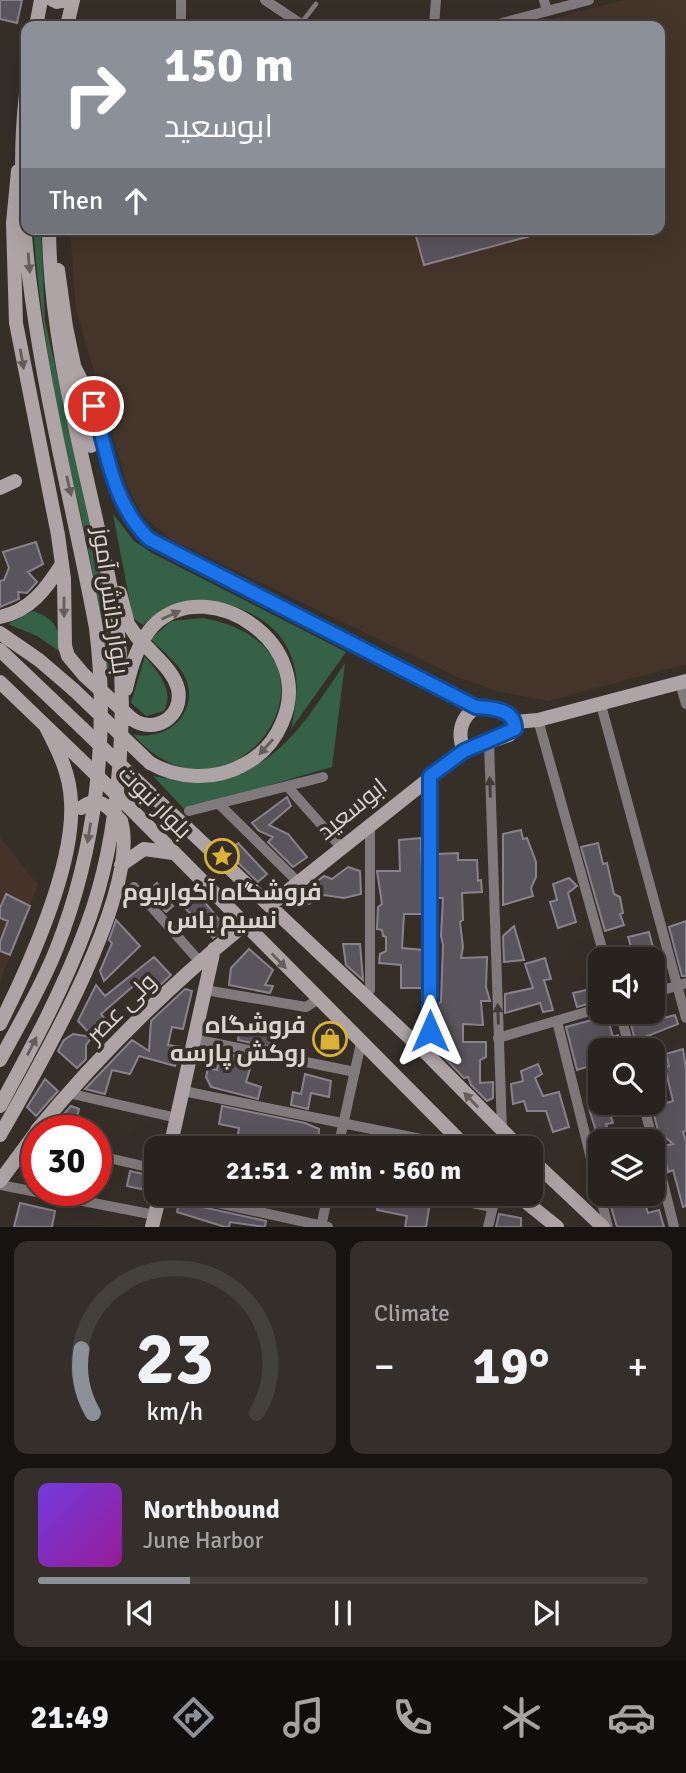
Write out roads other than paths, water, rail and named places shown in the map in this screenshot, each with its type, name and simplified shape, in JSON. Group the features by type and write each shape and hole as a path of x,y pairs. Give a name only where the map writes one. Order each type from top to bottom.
{"main road":[{"path":"37,21 41,0"},
{"path":"53,0 66,0"},
{"path":"68,21 73,0"},
{"path":"21,155 15,186 13,223 16,323 62,564 65,646 68,656 84,675 126,717 146,726 164,723 173,713 178,699 173,676 136,637 126,619 66,327 52,235"},
{"name":"بلوار دانش آموز","path":"0,1060 55,951 74,895 96,788 101,715 102,675 96,628 35,321 27,235"},
{"name":"بلوار دانش آموز","path":"0,1106 59,993 88,922 108,843 126,717 115,616 54,320 51,235"},
{"path":"0,319 16,323"},
{"path":"75,368 94,406 121,505 131,522 149,539 476,707 491,708 510,715 515,722 537,720 601,705 683,682"},
{"path":"0,488 15,481"},
{"path":"0,617 13,615 31,604 62,564"},
{"path":"0,633 39,660 74,690 150,763 173,773 201,776 234,770 254,760 278,733 289,701 288,674 277,647 263,632 229,613 193,608 171,613 152,627 137,652 126,717"},
{"name":"بلوار نبوت","path":"0,650 430,1057 506,1136"},
{"name":"بلوار نبوت","path":"0,682 129,807 454,1136"},
{"path":"464,751 460,730 468,713 476,707"},
{"name":"ابوسعید","path":"270,905 430,776 464,751 509,735 515,729 515,722"},
{"path":"46,727 68,778 71,826"},
{"path":"0,1024 41,931 59,878 71,826 81,808 88,802 99,802 109,807 121,821 124,839 121,865 102,932 80,987 0,1135"},
{"path":"121,865 144,849 174,854"},
{"name":"ولی عصر","path":"51,1115 68,1093 200,962 244,925"},
{"path":"173,1136 214,949"},
{"name":"ولی عصر","path":"0,1183 21,1155"},
{"path":"543,1172 588,1219 605,1227"},
{"path":"531,1206 557,1227"}],"street":[{"path":"181,0 181,21"},
{"path":"265,0 297,21"},
{"path":"434,21 436,0"},
{"path":"544,0 547,11"},
{"path":"510,21 589,0"},
{"path":"683,682 686,704"},
{"path":"601,705 682,984 686,1018"},
{"path":"537,720 603,947"},
{"path":"489,742 502,1132"},
{"path":"430,776 430,1057"},
{"path":"189,811 323,777"},
{"path":"287,786 341,847"},
{"path":"219,804 298,882"},
{"path":"370,823 370,990"},
{"path":"134,887 200,962"},
{"path":"665,989 682,984"},
{"path":"205,990 306,1007 317,1000"},
{"path":"498,1038 588,1012"},
{"path":"557,1021 605,1227"},
{"path":"194,1039 355,1072"},
{"path":"341,1136 361,1043"},
{"path":"183,1091 405,1136"},
{"path":"68,1093 177,1118"},
{"path":"646,1115 674,1227"},
{"path":"112,1159 144,1166"},
{"path":"0,1183 153,1221"},
{"path":"229,1206 323,1227 326,1206"},
{"path":"487,1206 492,1207 488,1227"}],"lane":[{"path":"305,21 316,4"}],"place":[{"name":"فروشگاه آکواریوم نسیم یاس","path":"222,856"},
{"name":"فروشگاه روکش پارسه","path":"330,1039"}]}
